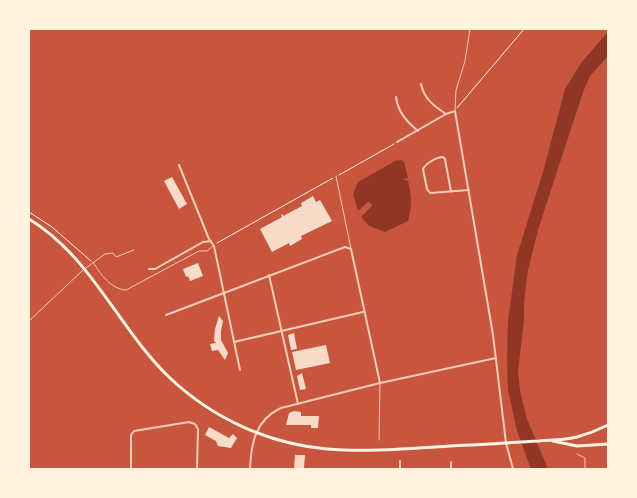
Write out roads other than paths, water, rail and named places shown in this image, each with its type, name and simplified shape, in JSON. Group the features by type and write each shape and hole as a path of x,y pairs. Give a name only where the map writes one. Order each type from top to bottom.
{"main road":[{"path":"29,219 53,237 73,256 150,357 172,380 208,408 256,433 296,444 344,450 574,438 608,425"},
{"path":"550,440 578,446 608,444"}],"street":[{"path":"421,84 422,91 429,101 446,114"},
{"path":"396,97 405,120 418,131"},
{"path":"397,142 446,114 455,111 496,358 506,443 513,469"},
{"path":"451,192 445,159 443,157 439,157 424,165 427,189 430,193 451,192 469,190"},
{"path":"179,166 214,246 240,370"},
{"path":"149,269 155,269 203,242 211,242"},
{"path":"166,315 346,247 351,249 380,383"},
{"path":"269,276 298,404"},
{"path":"234,342 364,312"},
{"path":"250,469 251,451 256,433 262,422 272,412 281,408 380,383 496,358"},
{"path":"131,469 131,435 134,431 189,422 198,429 197,469"},
{"path":"400,461 400,469"},
{"path":"451,462 451,469"}],"lane":[{"path":"455,111 456,90 465,61 470,29"},
{"path":"336,176 351,249"},
{"path":"93,262 108,282 121,290 126,290 199,251 207,251 214,246"},
{"path":"29,321 90,264 106,254 113,254 116,257 134,250"},
{"path":"379,440 380,383"},
{"path":"577,454 585,458 585,469"}]}
